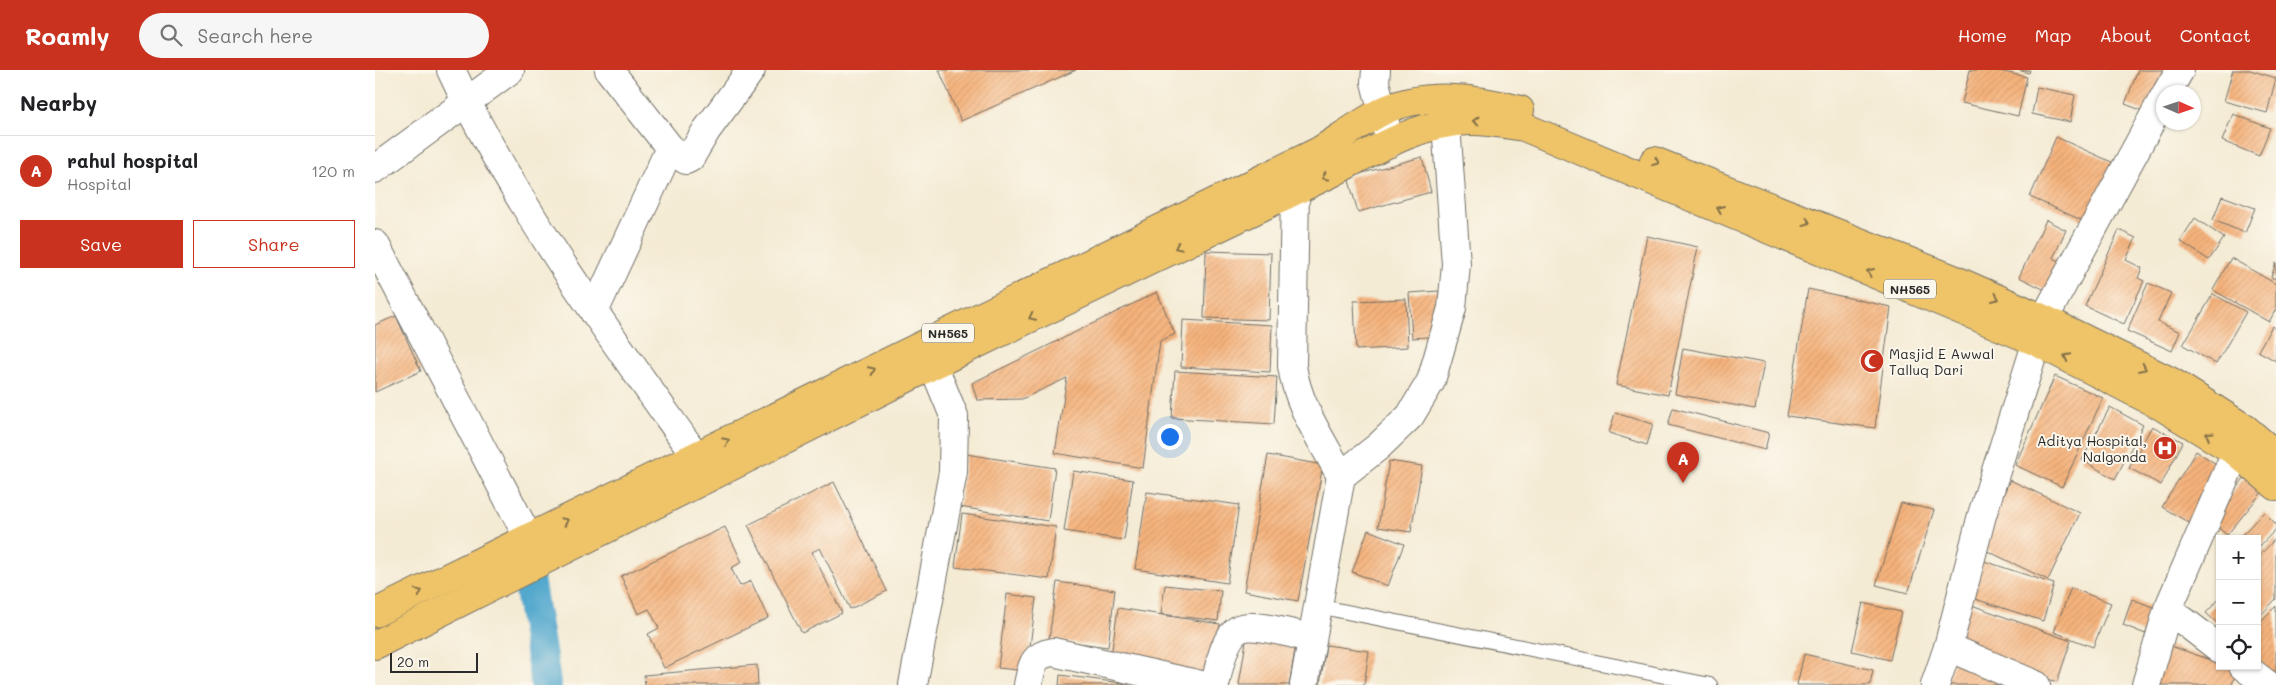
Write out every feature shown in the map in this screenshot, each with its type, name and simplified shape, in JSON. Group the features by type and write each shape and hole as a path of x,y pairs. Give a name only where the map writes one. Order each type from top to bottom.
{"highway":[{"name":"NH565","path":"375,613 1319,151 1393,108 1444,111 1506,106 1552,120 1951,278 2040,330 2236,452 2276,486"},
{"name":"NH565","path":"375,646 933,365 1402,138 1444,111"},
{"name":"NH565","path":"2040,330 2172,382 2245,429 2276,455"}],"street":[{"path":"451,70 466,102 522,200 594,312 619,344 696,456"},
{"path":"375,169 510,70"},
{"path":"609,70 677,154 691,158 705,131 751,70"},
{"path":"1378,70 1375,82 1393,108 1402,138"},
{"path":"2171,85 2180,70"},
{"path":"1341,476 1379,446 1410,416 1431,380 1453,308 1456,264 1444,111"},
{"path":"1935,685 1948,647 1982,515 2040,330 2156,112"},
{"path":"594,312 677,154"},
{"path":"1295,191 1292,366 1295,388 1303,409 1341,476 1304,685"},
{"path":"375,244 529,539"},
{"path":"913,685 953,472 954,416 933,365"},
{"path":"2146,685 2168,609 2236,452"},
{"path":"2168,609 2216,646"},
{"path":"1215,685 1227,646 1239,629 1251,627 1311,638"},
{"path":"1948,647 2036,685"},
{"path":"1028,685 1035,660 1041,654 1053,652 1201,685"},
{"path":"2248,670 2267,685"}],"lane":[{"path":"1317,606 1710,685"}],"building":[{"path":"939,70 1076,70 961,121"},
{"path":"1970,70 1995,70 2027,77 2018,116 1962,103"},
{"path":"2018,70 2030,70 2029,73"},
{"path":"2138,70 2171,70 2165,85 2156,85 2156,110 2154,115 2125,104"},
{"path":"2233,70 2250,70 2276,78 2267,113 2224,101"},
{"path":"2037,87 2075,95 2070,122 2032,114"},
{"path":"2233,114 2270,128 2259,156 2222,141"},
{"path":"2056,137 2116,164 2090,224 2030,197"},
{"path":"1422,157 1431,192 1358,212 1348,177"},
{"path":"2222,196 2255,208 2245,233 2213,220"},
{"path":"2195,218 2224,238 2209,260 2180,241"},
{"path":"2046,220 2066,230 2053,258 2067,264 2053,294 2019,277"},
{"path":"2119,230 2136,238 2126,260 2142,268 2138,278 2144,281 2124,324 2085,306"},
{"path":"1647,236 1698,247 1668,395 1616,385"},
{"path":"1206,251 1271,253 1269,320 1204,318"},
{"path":"2231,258 2276,284 2276,309 2269,322 2213,290"},
{"path":"2276,263 2276,279 2271,277"},
{"path":"2148,283 2171,293 2158,322 2180,332 2172,351 2127,331"},
{"path":"1808,289 1891,307 1875,428 1787,416"},
{"path":"1439,291 1442,336 1412,338 1409,293"},
{"path":"1157,292 1175,334 1160,341 1143,468 1055,453 1067,378 1022,399 977,400 972,383"},
{"path":"2213,294 2246,312 2216,364 2183,345"},
{"path":"1406,299 1408,347 1356,350 1354,301"},
{"path":"396,316 421,371 375,392 375,325"},
{"path":"1183,320 1272,325 1270,372 1181,367"},
{"path":"2272,326 2276,329 2276,361 2258,351"},
{"path":"1683,348 1764,363 1755,409 1675,394"},
{"path":"1175,371 1277,377 1274,424 1172,418"},
{"path":"2055,376 2103,398 2062,487 2015,465"},
{"path":"2110,407 2143,425 2115,479 2082,460"},
{"path":"1673,408 1769,433 1765,450 1668,425"},
{"path":"1615,413 1653,424 1647,445 1609,433"},
{"path":"2152,426 2183,442 2161,485 2129,468"},
{"path":"2196,451 2224,469 2191,524 2162,507"},
{"path":"966,454 1055,468 1048,521 959,507"},
{"path":"1268,455 1323,465 1298,601 1244,591"},
{"path":"1389,461 1422,466 1411,532 1378,527"},
{"path":"1073,471 1133,480 1124,540 1064,531"},
{"path":"2245,477 2263,491 2227,535 2210,521"},
{"path":"2010,480 2080,513 2048,580 1979,547"},
{"path":"834,482 887,591 850,609 820,548 812,552 842,613 802,633 748,525"},
{"path":"1147,492 1239,505 1227,583 1135,569"},
{"path":"1901,503 1934,510 1908,593 1876,585"},
{"path":"2264,512 2276,524 2276,529 2261,545 2261,535 2242,535"},
{"path":"962,514 1056,527 1049,579 955,567"},
{"path":"725,527 742,562 731,568 740,586 751,581 768,618 664,668 648,634 659,628 649,609 638,614 621,576"},
{"path":"1368,530 1404,544 1388,586 1352,572"},
{"path":"2276,538 2276,599 2261,615 2261,580 2261,554"},
{"path":"1984,561 2054,584 2043,621 1972,598"},
{"path":"1057,582 1115,590 1108,647 1049,639"},
{"path":"1165,585 1221,591 1218,621 1161,614"},
{"path":"2071,588 2111,603 2093,647 2054,632"},
{"path":"1007,594 1036,598 1027,671 998,668"},
{"path":"2132,599 2163,611 2153,637 2123,625"},
{"path":"2216,602 2216,622 2206,613"},
{"path":"1863,603 1901,612 1890,660 1852,651"},
{"path":"1969,604 2071,641 2057,682 1955,646"},
{"path":"2276,606 2276,672 2273,675 2261,662 2261,621"},
{"path":"1118,608 1220,624 1212,679 1110,663"},
{"path":"1247,635 1296,644 1289,685 1239,685"},
{"path":"2162,643 2216,662 2216,670 2237,670 2232,685 2148,685"},
{"path":"1326,645 1369,651 1364,685 1320,685"},
{"path":"1804,654 1873,670 1870,685 1797,685"},
{"path":"1955,658 2003,685 1946,685"},
{"path":"757,665 758,685 645,685 644,675"},
{"path":"1060,675 1129,684 1129,685 1059,685"}],"waterway":[{"path":"527,569 546,685"}],"place":[{"name":"Masjid E Awwal Talluq Dari","path":"1872,361"},
{"name":"Aditya Hospital, Nalgonda","path":"2165,448"},
{"name":"rahul hospital","path":"1683,483"}]}
